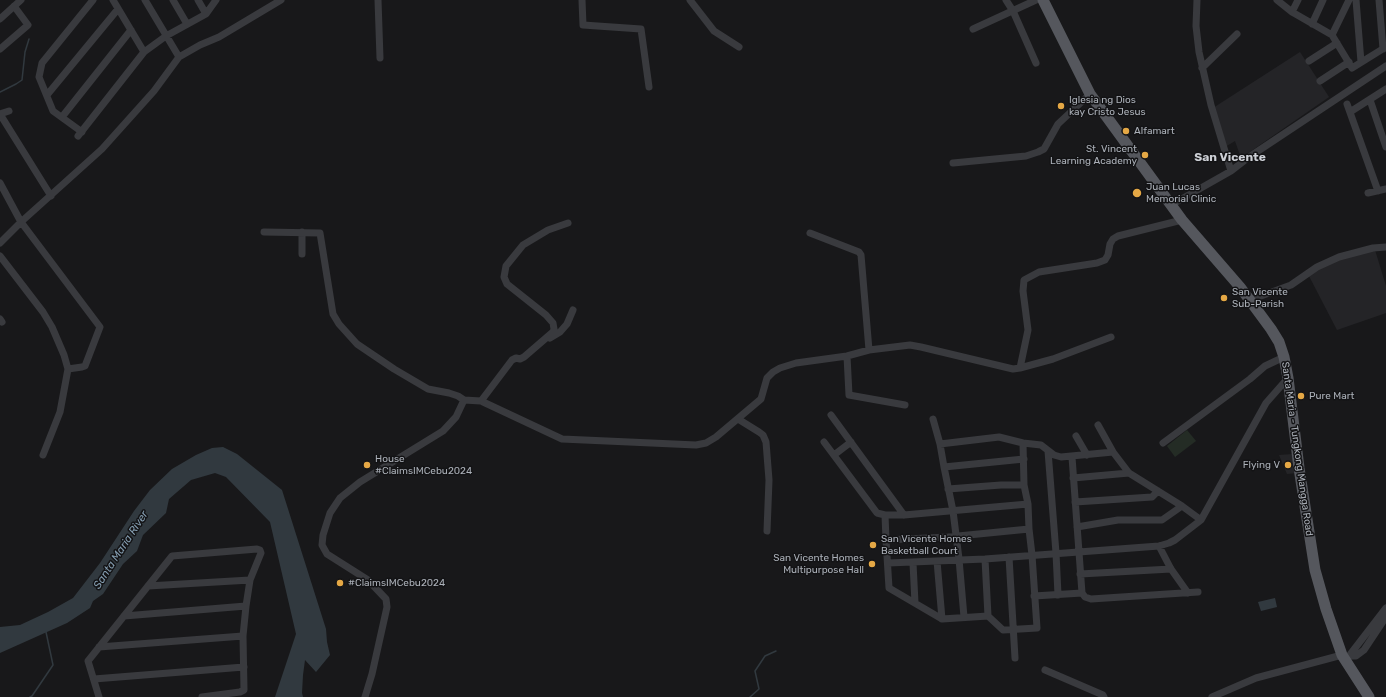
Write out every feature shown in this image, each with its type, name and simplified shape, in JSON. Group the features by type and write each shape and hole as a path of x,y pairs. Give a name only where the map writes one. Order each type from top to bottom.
{"main road":[{"name":"Santa Maria - Tungkong Mangga Road","path":"1043,0 1090,94 1182,220 1250,300 1279,342 1284,357 1288,378 1298,462 1315,570 1326,609 1345,657 1369,697"}],"street":[{"path":"0,19 21,0"},
{"path":"93,0 42,63 39,77 53,111 62,117 80,134 144,52 166,36 206,14 216,0"},
{"path":"113,0 144,52"},
{"path":"144,0 179,57"},
{"path":"173,0 187,24"},
{"path":"198,0 206,14"},
{"path":"0,243 21,222 102,149 154,91 179,57 200,45 219,37 281,0"},
{"path":"378,0 380,58"},
{"path":"582,0 583,25 641,30 650,87"},
{"path":"690,0 714,31 739,47"},
{"path":"1006,0 1013,11 1036,63"},
{"path":"973,29 1036,0"},
{"path":"1197,0 1196,26 1202,68 1211,105 1231,171"},
{"path":"1276,0 1292,12 1332,35 1352,68 1384,48 1379,0"},
{"path":"1292,12 1298,0"},
{"path":"1312,24 1323,0"},
{"path":"1332,35 1349,0"},
{"path":"1356,0 1361,62"},
{"path":"0,49 28,25 14,6"},
{"path":"47,96 118,9"},
{"path":"62,117 131,30"},
{"path":"1202,68 1237,34"},
{"path":"1309,61 1337,43"},
{"path":"1320,81 1349,62"},
{"path":"1171,205 1231,171 1249,157 1386,66"},
{"path":"1350,112 1386,89"},
{"path":"953,163 1026,156 1044,149 1058,124 1090,94"},
{"path":"1370,100 1386,147"},
{"path":"1347,104 1378,191"},
{"path":"9,111 0,114 51,196"},
{"path":"0,183 21,222 100,327 85,366 68,369"},
{"path":"1368,193 1386,189"},
{"path":"1020,368 1028,330 1023,291 1024,280 1039,272 1097,263 1105,260 1108,255 1110,244 1113,239 1118,236 1182,220"},
{"path":"481,401 512,360 524,357 553,332 554,329 553,323 546,314 507,284 504,277 506,266 523,245 548,230 568,223"},
{"path":"264,232 320,233 333,314 339,324 357,344 394,369 428,389 449,393 464,400 481,401 562,439 696,445 706,443 716,437 761,399 767,378 773,372 796,363 847,356 869,350 910,345 1013,369 1053,359 1111,337"},
{"path":"302,232 302,254"},
{"path":"810,233 859,252 861,255 869,350"},
{"path":"1250,300 1292,285 1317,267 1339,257 1373,248 1386,247"},
{"path":"0,256 43,312 58,341 68,369 60,412 43,455"},
{"path":"546,338 552,338 560,332 567,324 573,310"},
{"path":"847,356 849,395 905,405"},
{"path":"1163,443 1250,379 1265,366 1284,357"},
{"path":"888,564 1159,546 1175,540 1201,520 1266,403 1288,378"},
{"path":"365,697 372,674 387,607 386,599 368,580 327,554 322,545 322,540 330,513 340,498 360,482 443,431 456,417 464,400"},
{"path":"831,415 904,515"},
{"path":"933,418 940,444 953,510 964,617"},
{"path":"738,419 759,432 766,442 769,480 767,530"},
{"path":"1098,425 1113,452 1129,474 1182,506 1201,520"},
{"path":"1076,436 1087,455"},
{"path":"940,444 999,437 1023,443 1041,445 1048,451 1061,457 1113,452"},
{"path":"824,442 877,513 885,515 904,515 1028,504"},
{"path":"834,455 851,442"},
{"path":"985,558 988,616 1003,630 1037,628 1028,504 1024,485 1023,443"},
{"path":"1048,451 1058,595"},
{"path":"1072,456 1080,574 1082,593 1085,597 1091,599 1198,592"},
{"path":"944,467 1024,459"},
{"path":"1073,478 1129,474"},
{"path":"948,488 1024,485"},
{"path":"1075,502 1152,497 1158,491"},
{"path":"1077,527 1118,520 1162,520 1182,506"},
{"path":"885,515 889,588 942,618 988,616"},
{"path":"886,540 1029,529"},
{"path":"1159,546 1171,569 1188,593"},
{"path":"99,697 88,661 172,556 257,549 260,550 261,554 250,580 246,606 243,636 244,690 242,692 202,697"},
{"path":"1008,556 1014,658"},
{"path":"937,561 942,618"},
{"path":"913,563 915,603"},
{"path":"1080,574 1171,569"},
{"path":"148,586 250,580"},
{"path":"1034,596 1082,593"},
{"path":"124,616 246,606"},
{"path":"1345,657 1386,608"},
{"path":"1212,697 1221,696 1256,678 1345,657 1356,656 1364,650 1386,618"},
{"path":"99,647 243,636"},
{"path":"94,679 244,667"},
{"path":"1045,670 1103,695 1104,697"}],"shaded area":[{"path":"1300,52 1329,97 1241,158 1235,141 1225,147 1213,108"},
{"path":"1375,250 1386,286 1386,313 1337,330 1309,276 1318,269 1341,258"},
{"path":"1187,430 1196,441 1175,457 1167,446"},
{"path":"1293,454 1296,473 1287,474 1279,455"}],"water":[{"name":"Santa Maria River","path":"223,447 237,454 282,490 326,629 330,655 316,672 305,660 302,693 303,697 275,697 296,634 270,522 226,477 215,473 191,480 169,499 166,513 143,535 137,551 123,564 103,594 93,601 90,608 67,623 0,653 0,627 20,625 73,598 100,563 134,511 150,490 172,469 196,455 212,448"},
{"path":"1275,598 1277,607 1261,611 1258,602"}],"waterway":[{"path":"0,92 22,80 25,52 29,39"},
{"path":"30,697 53,665 46,632"},
{"path":"750,697 759,689 755,671 765,656 776,651"}],"place":[{"name":"Iglesia ng Dios kay Cristo Jesus","path":"1061,106"},
{"name":"Alfamart","path":"1126,131"},
{"name":"St. Vincent Learning Academy","path":"1145,155"},
{"name":"Juan Lucas Memorial Clinic","path":"1137,193"},
{"name":"San Vicente Sub-Parish","path":"1224,298"},
{"name":"Pure Mart","path":"1301,396"},
{"name":"House #ClaimsIMCebu2024","path":"367,465"},
{"name":"Flying V","path":"1288,465"},
{"name":"San Vicente Homes Basketball Court","path":"873,545"},
{"name":"San Vicente Homes Multipurpose Hall","path":"872,564"},
{"name":"#ClaimsIMCebu2024","path":"340,583"}],"district":[{"name":"San Vicente","path":"1230,158"}]}
